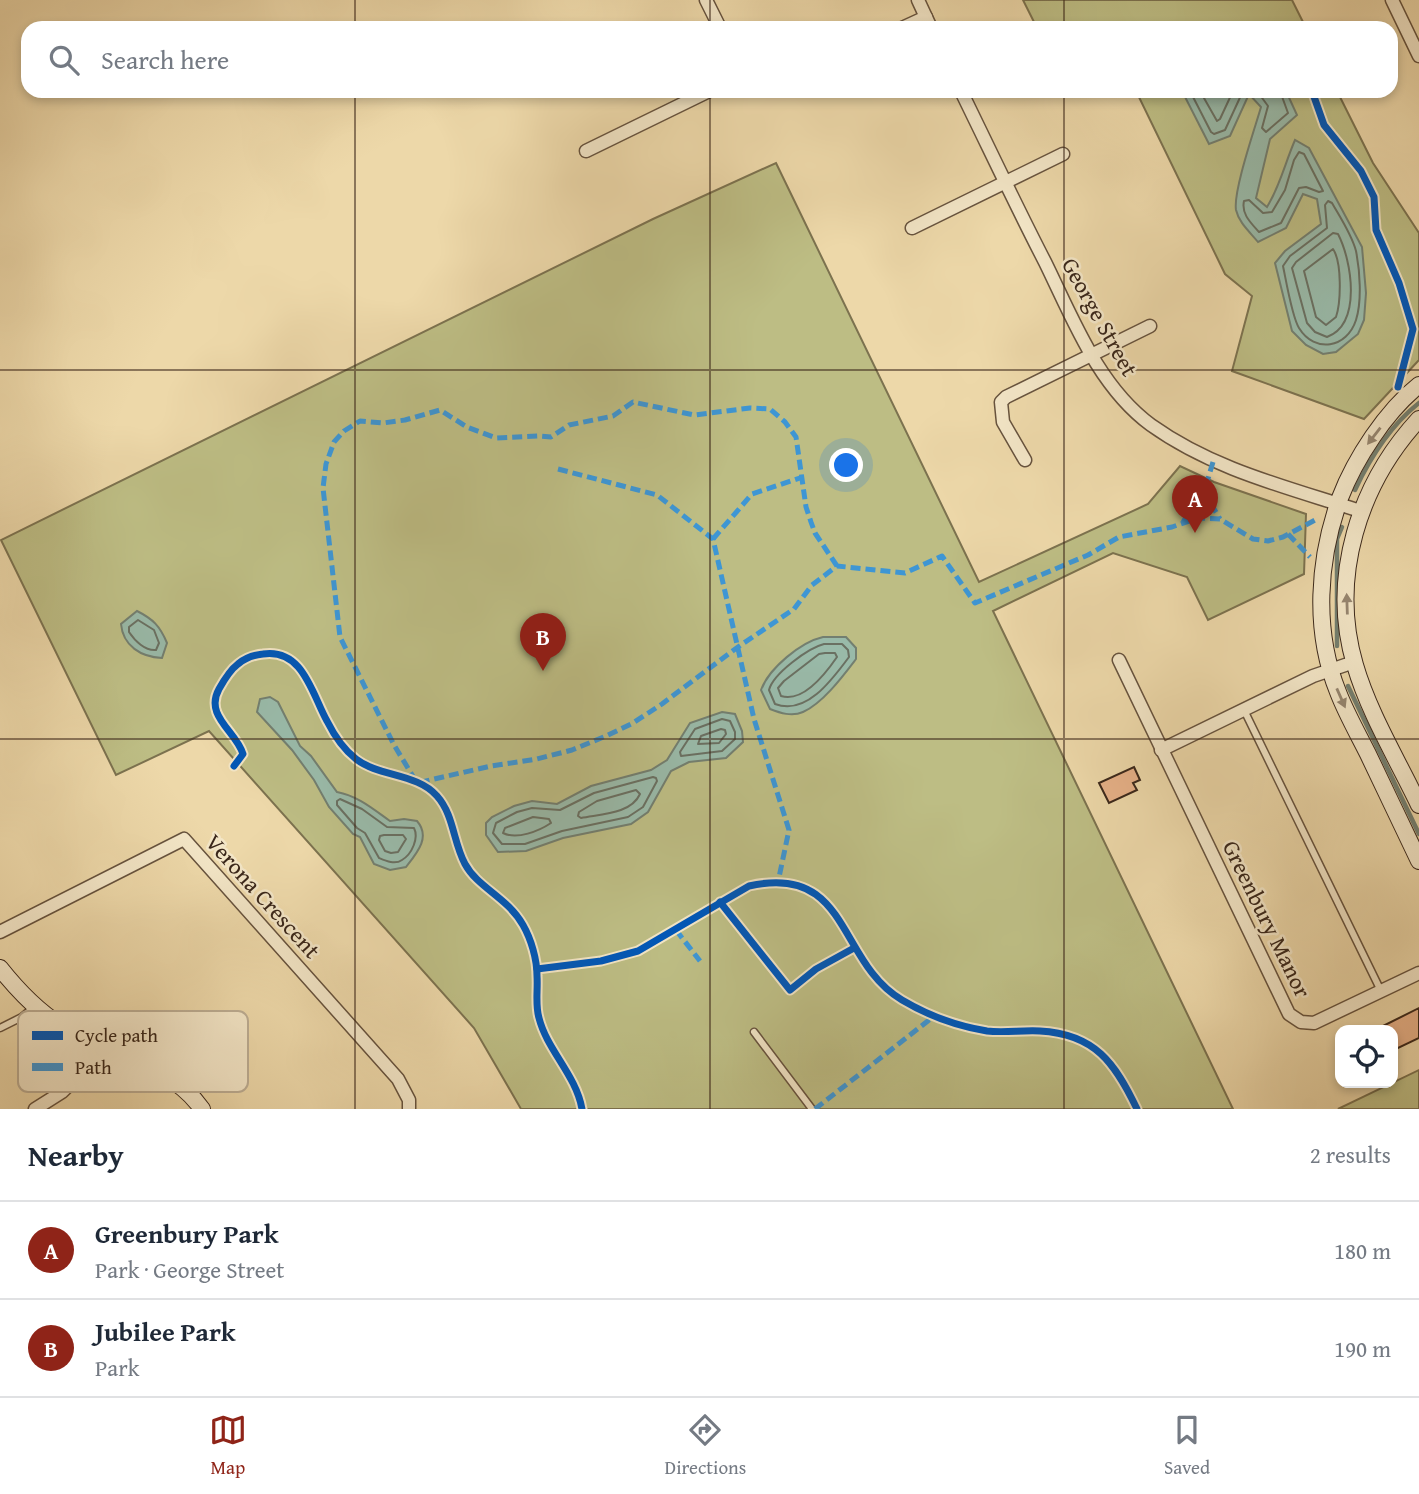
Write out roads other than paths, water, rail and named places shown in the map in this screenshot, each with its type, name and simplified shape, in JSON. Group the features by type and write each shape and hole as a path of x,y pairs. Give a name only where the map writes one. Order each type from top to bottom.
{"street":[{"path":"706,0 716,21"},
{"path":"918,0 928,21"},
{"path":"1392,0 1419,56"},
{"path":"586,151 695,98"},
{"name":"George Street","path":"964,98 1091,354 1117,392 1131,407 1149,423 1213,462 1360,511"},
{"path":"912,228 1063,154"},
{"path":"1025,460 1003,422 1001,402 1014,391 1150,326"},
{"path":"1419,385 1405,396 1370,440 1346,483 1331,524 1321,585 1324,640 1338,692 1419,860"},
{"path":"1419,419 1399,440 1386,460 1360,511 1346,578 1349,632 1354,662 1365,693 1419,805"},
{"name":"Greenbury Manor","path":"1119,660 1289,1014 1301,1022 1314,1023 1419,973"},
{"path":"1161,750 1331,670 1354,662"},
{"name":"Verona Crescent","path":"0,932 184,839 397,1079 409,1100 409,1109"},
{"path":"0,968 42,1011"},
{"path":"43,1107 63,1092"},
{"path":"184,1092 202,1109"}],"lane":[{"path":"1244,710 1381,991"},
{"path":"29,1011 36,1005"},
{"path":"0,1028 18,1019"},
{"path":"754,1032 812,1109"}],"water":[{"path":"1186,98 1247,98 1230,136 1209,144"},
{"path":"1253,98 1289,98 1297,115 1270,139 1256,198 1267,207 1295,140 1309,148 1362,247 1366,293 1364,320 1358,334 1336,352 1323,354 1306,345 1292,331 1275,263 1285,251 1321,224 1317,199 1303,194 1286,228 1258,242 1245,227 1236,210 1241,175 1261,107"},
{"path":"137,611 155,624 164,637 167,643 162,658 140,653 125,638 121,624"},
{"path":"823,637 846,637 856,648 856,659 832,688 810,708 795,714 770,709 761,690 771,673 796,650"},
{"path":"270,697 278,702 300,746 311,756 337,792 359,800 390,821 417,821 423,839 406,867 390,870 374,864 360,837 353,834 329,807 314,780 292,750 257,712 260,699"},
{"path":"722,712 735,714 743,742 726,758 689,762 671,771 648,812 631,824 563,838 526,851 498,852 486,835 486,823 514,806 532,801 557,804 591,786 651,770 667,760 690,723"}],"waterway":[{"path":"1355,490 1382,443 1399,421 1419,403"},
{"path":"1337,646 1337,539 1342,527"},
{"path":"1348,686 1419,834"}],"place":[{"name":"Greenbury Park","path":"1195,533"},
{"name":"Jubilee Park","path":"543,671"}]}
